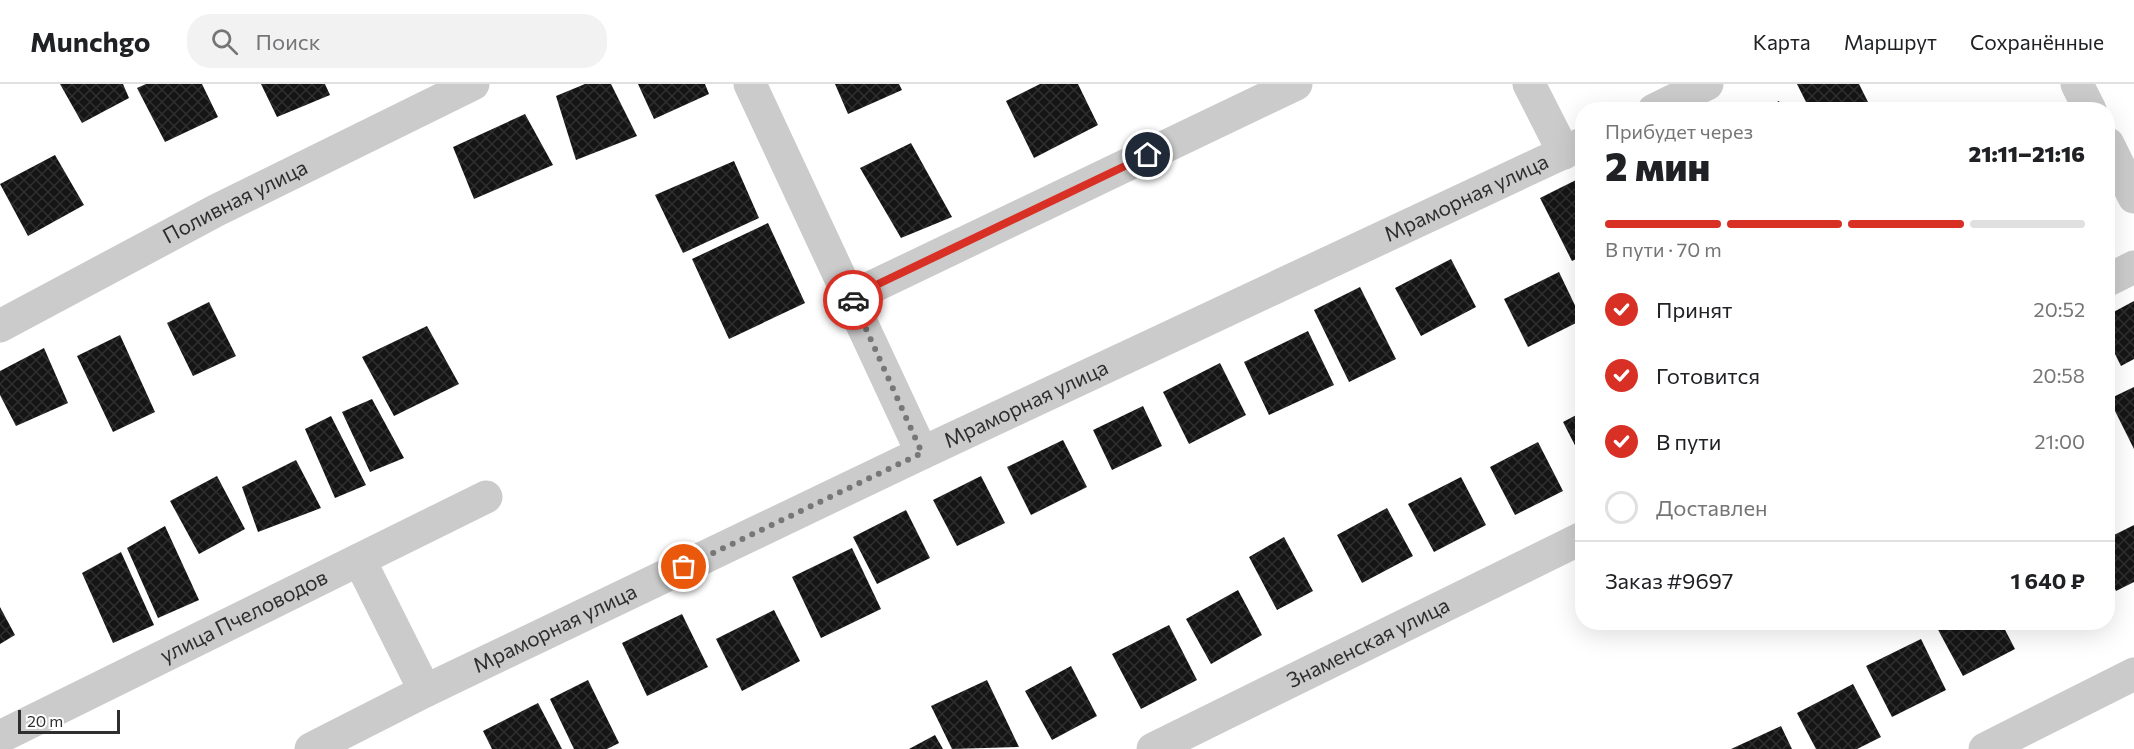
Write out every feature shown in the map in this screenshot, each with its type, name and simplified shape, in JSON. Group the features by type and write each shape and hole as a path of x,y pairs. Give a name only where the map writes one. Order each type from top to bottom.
{"street":[{"name":"Поливная улица","path":"0,326 218,210 473,84"},
{"path":"750,84 922,453"},
{"path":"851,297 1296,84"},
{"path":"1529,84 1573,149"},
{"path":"1670,102 1707,84"},
{"path":"2077,84 2086,102"},
{"name":"Мраморная улица","path":"311,749 425,691 922,453 1573,149"},
{"path":"2115,158 2134,197"},
{"path":"2115,276 2134,267"},
{"name":"улица Пчеловодов","path":"0,737 486,497"},
{"name":"Знаменская улица","path":"1153,749 1575,541"},
{"path":"360,561 425,691"},
{"path":"1984,749 2134,674"}],"building":[{"path":"60,84 123,84 129,98 82,123"},
{"path":"146,84 202,84 218,117 165,142 137,88"},
{"path":"261,84 325,84 330,95 277,117"},
{"path":"585,84 611,84 637,136 576,160 556,96"},
{"path":"638,84 705,84 709,94 654,119"},
{"path":"835,84 899,84 902,90 848,114"},
{"path":"1040,84 1078,84 1098,125 1034,158 1006,101"},
{"path":"1797,84 1859,84 1868,102 1806,102"},
{"path":"525,114 553,165 474,199 453,147"},
{"path":"911,143 952,217 901,238 860,168"},
{"path":"55,155 84,205 28,236 0,184"},
{"path":"734,161 759,218 683,253 655,195"},
{"path":"1575,180 1575,260 1572,261 1540,198"},
{"path":"768,223 805,303 729,339 692,259"},
{"path":"1451,259 1476,307 1421,336 1395,288"},
{"path":"1559,272 1575,305 1575,324 1528,347 1504,299"},
{"path":"1360,287 1396,359 1349,382 1314,310"},
{"path":"2134,301 2134,359 2121,366 2115,354 2115,311"},
{"path":"209,302 236,356 193,376 167,323"},
{"path":"427,326 459,384 394,416 362,357"},
{"path":"1308,331 1334,385 1269,415 1244,362"},
{"path":"120,335 155,412 113,432 77,356"},
{"path":"44,348 68,403 16,426 0,395 0,371"},
{"path":"1220,363 1246,415 1189,444 1163,392"},
{"path":"2134,387 2134,449 2115,411 2115,396"},
{"path":"372,399 404,458 370,472 342,412"},
{"path":"1143,406 1162,446 1112,470 1093,430"},
{"path":"331,416 366,485 335,498 305,429"},
{"path":"1575,416 1575,445 1563,422"},
{"path":"1063,440 1087,487 1031,515 1007,467"},
{"path":"1538,442 1563,491 1515,515 1490,467"},
{"path":"296,460 321,508 258,532 242,487"},
{"path":"217,476 245,529 199,554 170,501"},
{"path":"981,476 1005,523 957,546 933,500"},
{"path":"1461,477 1486,525 1434,552 1408,504"},
{"path":"1387,508 1413,556 1362,583 1337,535"},
{"path":"906,510 930,558 877,584 853,537"},
{"path":"2134,525 2134,582 2116,591 2115,589 2115,534"},
{"path":"165,526 199,600 158,618 127,548"},
{"path":"1284,537 1313,591 1277,610 1249,557"},
{"path":"852,548 881,609 821,638 792,577"},
{"path":"121,552 154,625 113,643 82,573"},
{"path":"1238,590 1262,635 1211,664 1186,619"},
{"path":"0,607 15,635 0,644"},
{"path":"774,610 800,661 742,691 716,639"},
{"path":"682,614 708,667 647,696 622,643"},
{"path":"1169,625 1197,680 1141,709 1112,654"},
{"path":"1938,630 2005,630 2015,649 1963,676"},
{"path":"1921,639 1946,690 1892,717 1866,666"},
{"path":"1071,666 1097,716 1052,740 1025,691"},
{"path":"588,680 619,743 607,749 574,749 550,699"},
{"path":"987,680 1019,747 952,749 931,706"},
{"path":"1853,684 1881,737 1857,749 1816,749 1797,713"},
{"path":"538,703 562,749 492,749 483,731"},
{"path":"1781,726 1792,749 1731,749"},
{"path":"935,735 943,749 909,749"}],"way so far":[{"path":"684,567 922,453 853,300"}],"route":[{"path":"853,300 851,297 1148,155"}]}
